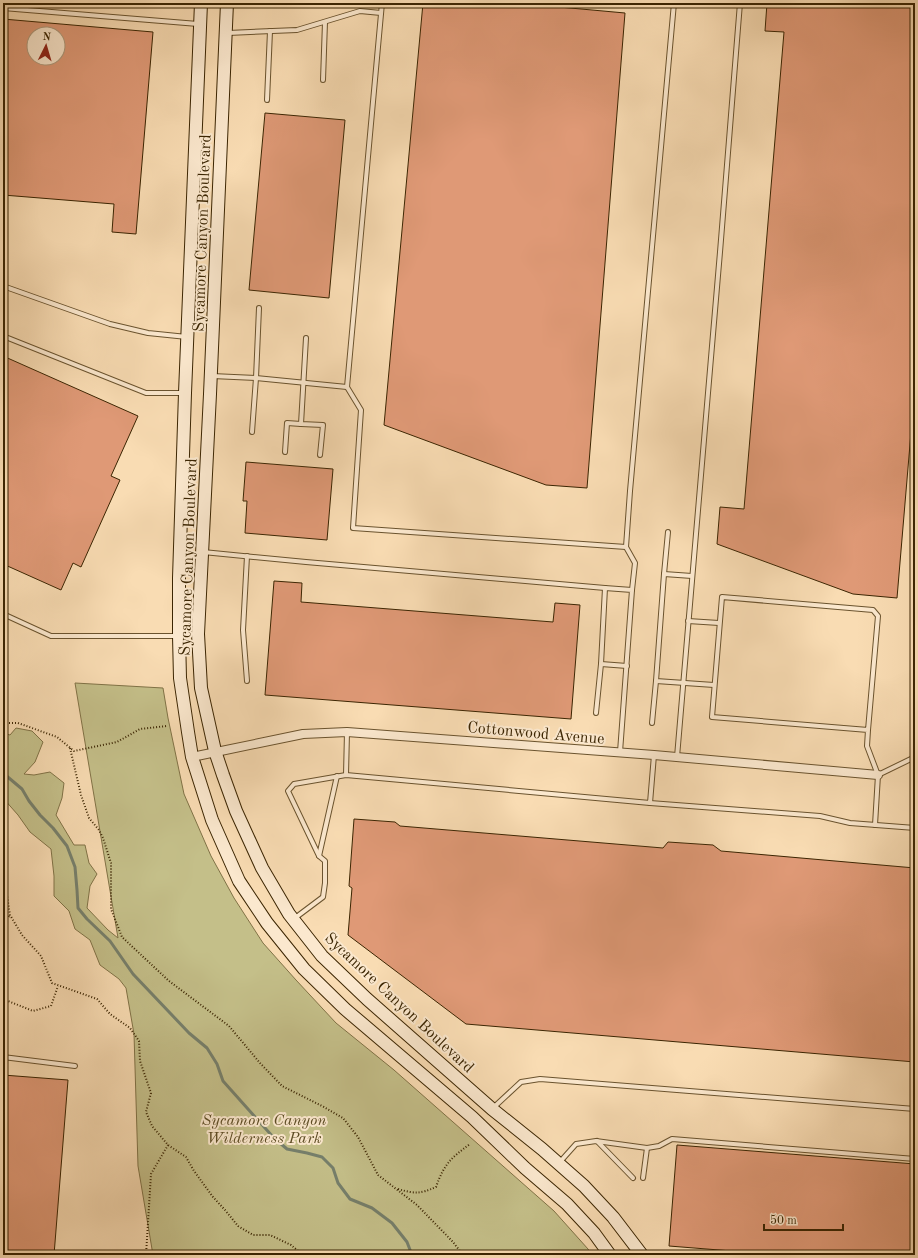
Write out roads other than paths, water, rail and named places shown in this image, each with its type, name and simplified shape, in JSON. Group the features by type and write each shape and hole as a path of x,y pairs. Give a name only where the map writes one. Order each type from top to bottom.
{"main road":[{"name":"Sycamore Canyon Boulevard","path":"201,3 185,394 179,578 179,636 180,678 192,756 212,820 239,881 267,923 304,970 345,1009 472,1117 525,1168 566,1204 594,1234 610,1255"},
{"name":"Sycamore Canyon Boulevard","path":"227,3 198,634 201,688 215,751 236,811 262,868 293,920 328,961 367,999 492,1109 584,1186 613,1217 642,1255"}],"street":[{"name":"Cottonwood Avenue","path":"192,756 303,734 347,732 654,755 878,775"}],"lane":[{"path":"382,3 347,387 361,410 353,528 626,547"},
{"path":"620,753 635,563 626,547 630,491 674,3"},
{"path":"677,757 740,3"},
{"path":"3,8 200,24"},
{"path":"226,33 297,30 360,11 381,13"},
{"path":"323,80 325,22"},
{"path":"267,100 270,31"},
{"path":"3,286 110,324 148,334 187,337"},
{"path":"252,432 259,308"},
{"path":"3,336 146,393 185,394"},
{"path":"301,424 306,338"},
{"path":"211,376 256,378 347,387"},
{"path":"284,452 287,423 323,425 320,455"},
{"path":"652,723 668,532"},
{"path":"201,552 632,590"},
{"path":"247,556 243,630 248,681"},
{"path":"664,574 692,576"},
{"path":"596,714 601,664 605,588"},
{"path":"868,730 712,717 722,597 873,610 878,616 868,730 866,746 878,775 875,825"},
{"path":"3,614 51,636 179,636"},
{"path":"688,621 719,623"},
{"path":"601,664 627,666"},
{"path":"656,681 714,685"},
{"path":"346,775 347,732"},
{"path":"650,803 654,755"},
{"path":"878,775 915,757"},
{"path":"293,920 323,898 325,884 325,861 319,856 288,791 294,784 337,776 346,775 650,803 820,816 850,823 915,828"},
{"path":"319,856 337,776"},
{"path":"3,1057 75,1066"},
{"path":"492,1109 521,1082 540,1079 915,1110"},
{"path":"558,1163 576,1144 596,1141 647,1148 659,1146 672,1139 915,1159"},
{"path":"596,1141 633,1178"},
{"path":"642,1178 647,1148"}],"waterway":[{"path":"3,773 22,789 40,815 53,828 67,846 75,867 78,908 110,941 133,974 189,1033 207,1048 217,1064 223,1081 274,1138 287,1149 322,1157 333,1168 338,1183 350,1199 372,1208 392,1223 407,1242 412,1255"}],"park label":[{"name":"Sycamore Canyon Wilderness Park","path":"264,1128"}]}
